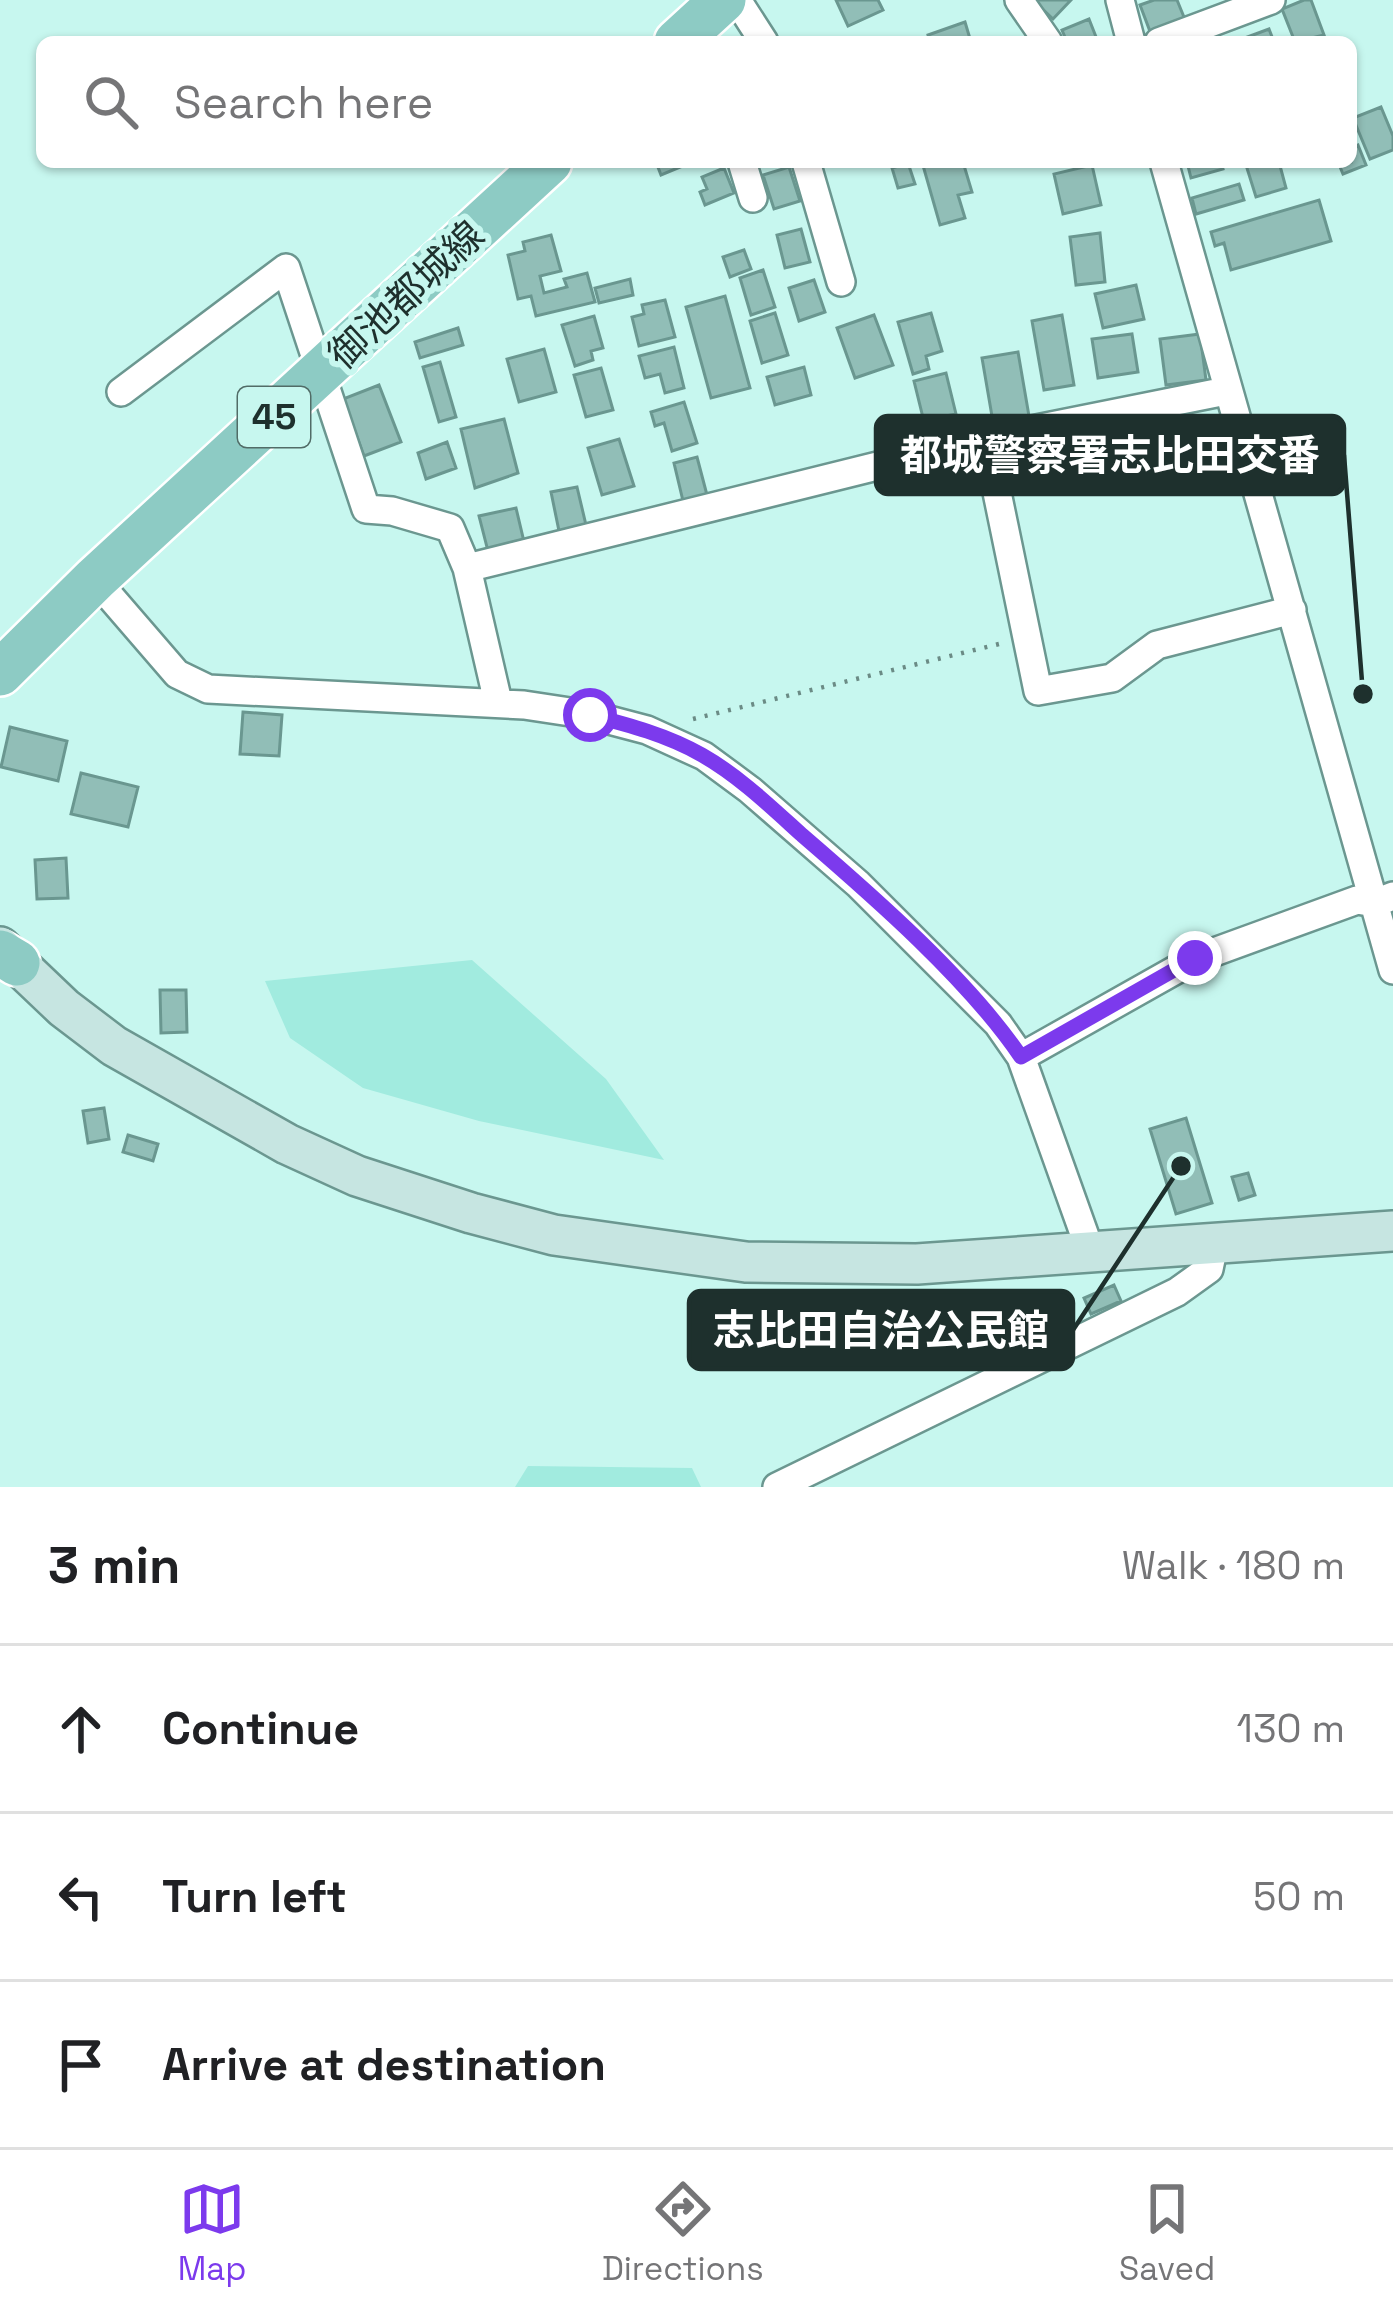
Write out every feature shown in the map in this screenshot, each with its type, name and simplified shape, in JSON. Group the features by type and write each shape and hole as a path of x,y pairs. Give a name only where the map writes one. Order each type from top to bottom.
{"main road":[{"name":"御池都城線","path":"0,673 95,579 543,168"}],"street":[{"path":"736,0 760,36"},
{"path":"1019,0 1044,36"},
{"path":"1120,0 1129,36"},
{"path":"1175,36 1271,0"},
{"path":"744,168 753,198"},
{"path":"808,168 841,282"},
{"path":"1166,168 1226,391 1384,900 1393,970"},
{"path":"121,392 286,268 366,509 392,511 450,528 467,568 498,702"},
{"path":"467,568 986,439 1226,391"},
{"path":"986,439 1038,691 1112,677 1157,645 1292,610"},
{"path":"95,579 177,674 208,689 498,702 590,715 647,730 704,756 858,884 998,1024 1021,1057 1090,1253"},
{"path":"1021,1057 1195,958 1357,900 1384,900"},
{"path":"4,950 64,1008 114,1046 220,1108 357,1176 471,1213 610,1245 746,1262 917,1264 1393,1232"},
{"path":"778,1487 1177,1292 1209,1269 1214,1245"}],"path":[{"path":"647,730 1028,637"}],"green space":[{"path":"472,960 606,1079 664,1160 479,1121 363,1088 290,1038 265,981"},
{"path":"528,1466 692,1468 701,1487 515,1487"}],"building":[{"path":"836,0 878,0 883,10 848,26"},
{"path":"1033,0 1071,0 1053,19"},
{"path":"1177,0 1186,22 1151,34 1140,5"},
{"path":"1311,0 1324,35 1293,36 1282,9"},
{"path":"1089,19 1096,36 1064,36 1062,30"},
{"path":"965,22 969,36 928,36"},
{"path":"1381,107 1393,136 1393,150 1370,159 1357,116"},
{"path":"1357,145 1366,165 1343,174 1340,168 1357,168"},
{"path":"724,168 734,193 705,205 700,192 707,189 702,177"},
{"path":"789,168 800,201 774,209 763,175"},
{"path":"892,168 910,168 915,184 898,188"},
{"path":"924,168 965,168 972,192 958,195 965,218 940,225"},
{"path":"1093,168 1101,205 1063,214 1054,174"},
{"path":"1188,168 1223,168 1223,169 1191,178"},
{"path":"1247,168 1281,168 1286,188 1256,197"},
{"path":"1239,184 1244,200 1196,214 1192,198"},
{"path":"1319,200 1331,241 1231,270 1224,243 1215,246 1211,232"},
{"path":"801,229 810,262 785,268 777,235"},
{"path":"1100,233 1105,282 1076,285 1070,237"},
{"path":"551,235 561,271 540,276 544,293 567,287 564,279 587,273 595,302 536,316 531,296 518,299 508,255 525,251 523,242"},
{"path":"744,250 751,269 730,277 723,257"},
{"path":"763,270 775,307 751,315 740,278"},
{"path":"630,279 633,295 599,303 595,288"},
{"path":"814,280 825,312 799,321 789,288"},
{"path":"1136,285 1144,319 1103,328 1095,294"},
{"path":"725,296 750,388 711,398 686,307"},
{"path":"665,300 675,337 639,346 632,317 644,314 642,305"},
{"path":"775,313 788,355 762,363 750,321"},
{"path":"931,313 942,351 926,356 929,369 913,374 898,322"},
{"path":"874,315 893,365 855,378 837,328"},
{"path":"1062,315 1074,385 1044,390 1032,321"},
{"path":"594,316 603,348 591,351 593,360 575,366 562,325"},
{"path":"458,328 463,345 420,358 415,342"},
{"path":"1132,334 1138,372 1098,378 1092,339"},
{"path":"1200,334 1206,380 1166,385 1160,339"},
{"path":"674,347 684,388 665,393 660,374 645,378 639,356"},
{"path":"544,349 556,392 519,402 507,359"},
{"path":"1018,352 1029,416 993,422 982,358"},
{"path":"440,362 456,417 439,422 423,367"},
{"path":"804,367 811,395 775,405 767,377"},
{"path":"601,368 613,410 586,417 574,375"},
{"path":"946,373 956,414 941,417 945,434 928,438 914,381"},
{"path":"379,385 401,442 364,456 343,399"},
{"path":"684,402 697,443 672,451 664,423 655,426 651,412"},
{"path":"504,419 518,473 475,488 461,429"},
{"path":"619,439 634,486 602,495 588,448"},
{"path":"447,442 456,468 426,479 418,453"},
{"path":"697,457 707,495 683,501 674,463"},
{"path":"577,487 586,525 559,531 551,492"},
{"path":"516,508 525,546 489,555 479,516"},
{"path":"243,712 282,715 279,756 240,754"},
{"path":"10,727 67,741 58,781 1,767"},
{"path":"81,773 138,787 128,827 71,814"},
{"path":"66,858 68,898 37,899 35,860"},
{"path":"160,990 186,990 187,1032 161,1033"},
{"path":"104,1108 109,1139 88,1143 83,1111"},
{"path":"1186,1118 1212,1203 1176,1214 1150,1129"},
{"path":"128,1135 158,1144 153,1161 123,1152"},
{"path":"1248,1173 1255,1195 1239,1200 1232,1177"},
{"path":"1114,1285 1121,1301 1091,1314 1084,1298"}],"place":[{"name":"都城警察署志比田交番","path":"1363,694"},
{"name":"志比田自治公民館","path":"1181,1166"}],"route":[{"path":"590,715 647,730 704,756 750,790 858,884 998,1024 1021,1057 1195,958"}]}
